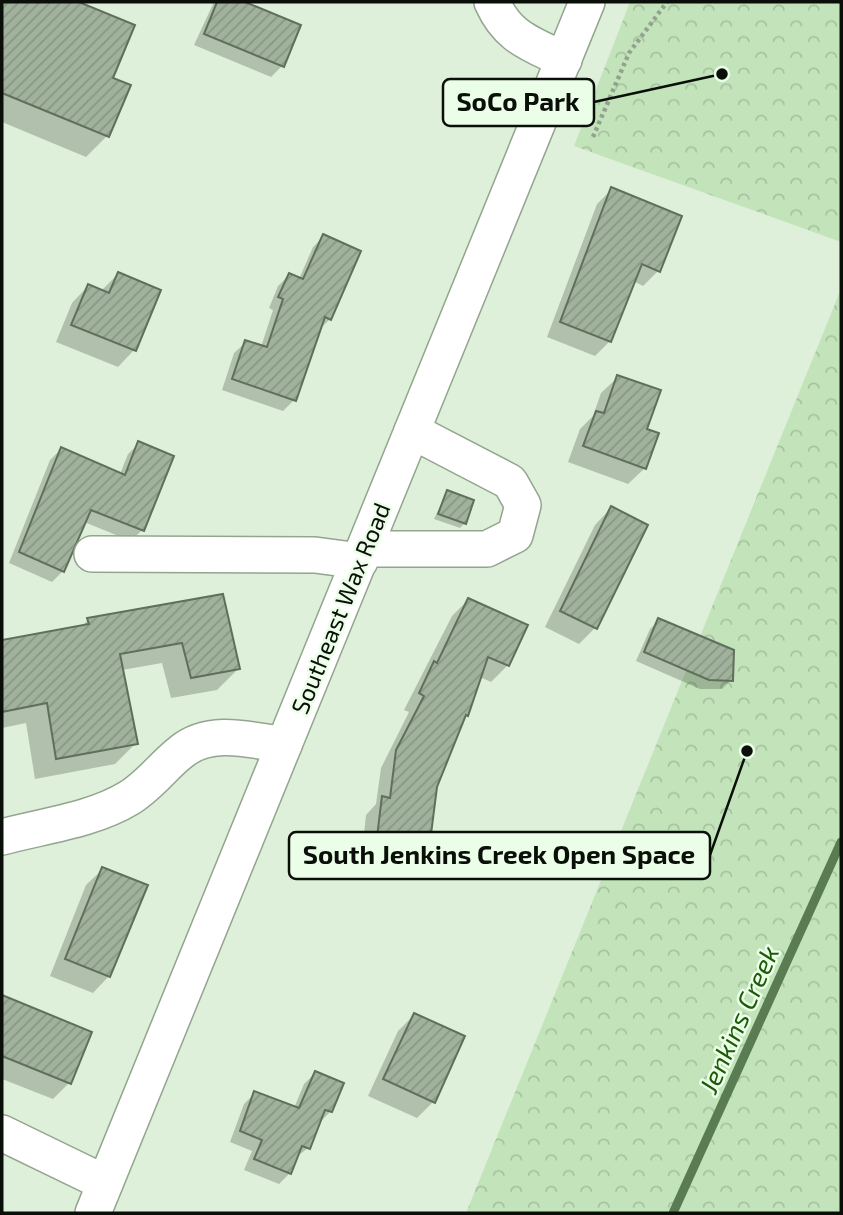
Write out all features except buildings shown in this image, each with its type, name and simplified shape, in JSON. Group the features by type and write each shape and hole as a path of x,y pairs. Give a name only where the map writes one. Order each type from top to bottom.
{"street":[{"path":"492,2 499,18 513,35 564,60"},
{"name":"Southeast Wax Road","path":"99,1198 587,2"},
{"path":"92,554 362,555 486,549 515,536 523,505 510,482 412,431"},
{"path":"2,837 98,811 130,798 183,750 205,740 231,737 284,745"},
{"path":"2,1133 99,1198"}],"path":[{"path":"593,137 629,53 667,2"}],"green space":[{"path":"630,2 841,2 841,242 574,146"},
{"path":"841,289 841,1213 466,1213"}],"waterway":[{"name":"Jenkins Creek","path":"673,1213 841,842"}],"place":[{"name":"SoCo Park","path":"722,74"},
{"name":"South Jenkins Creek Open Space","path":"747,751"}]}
